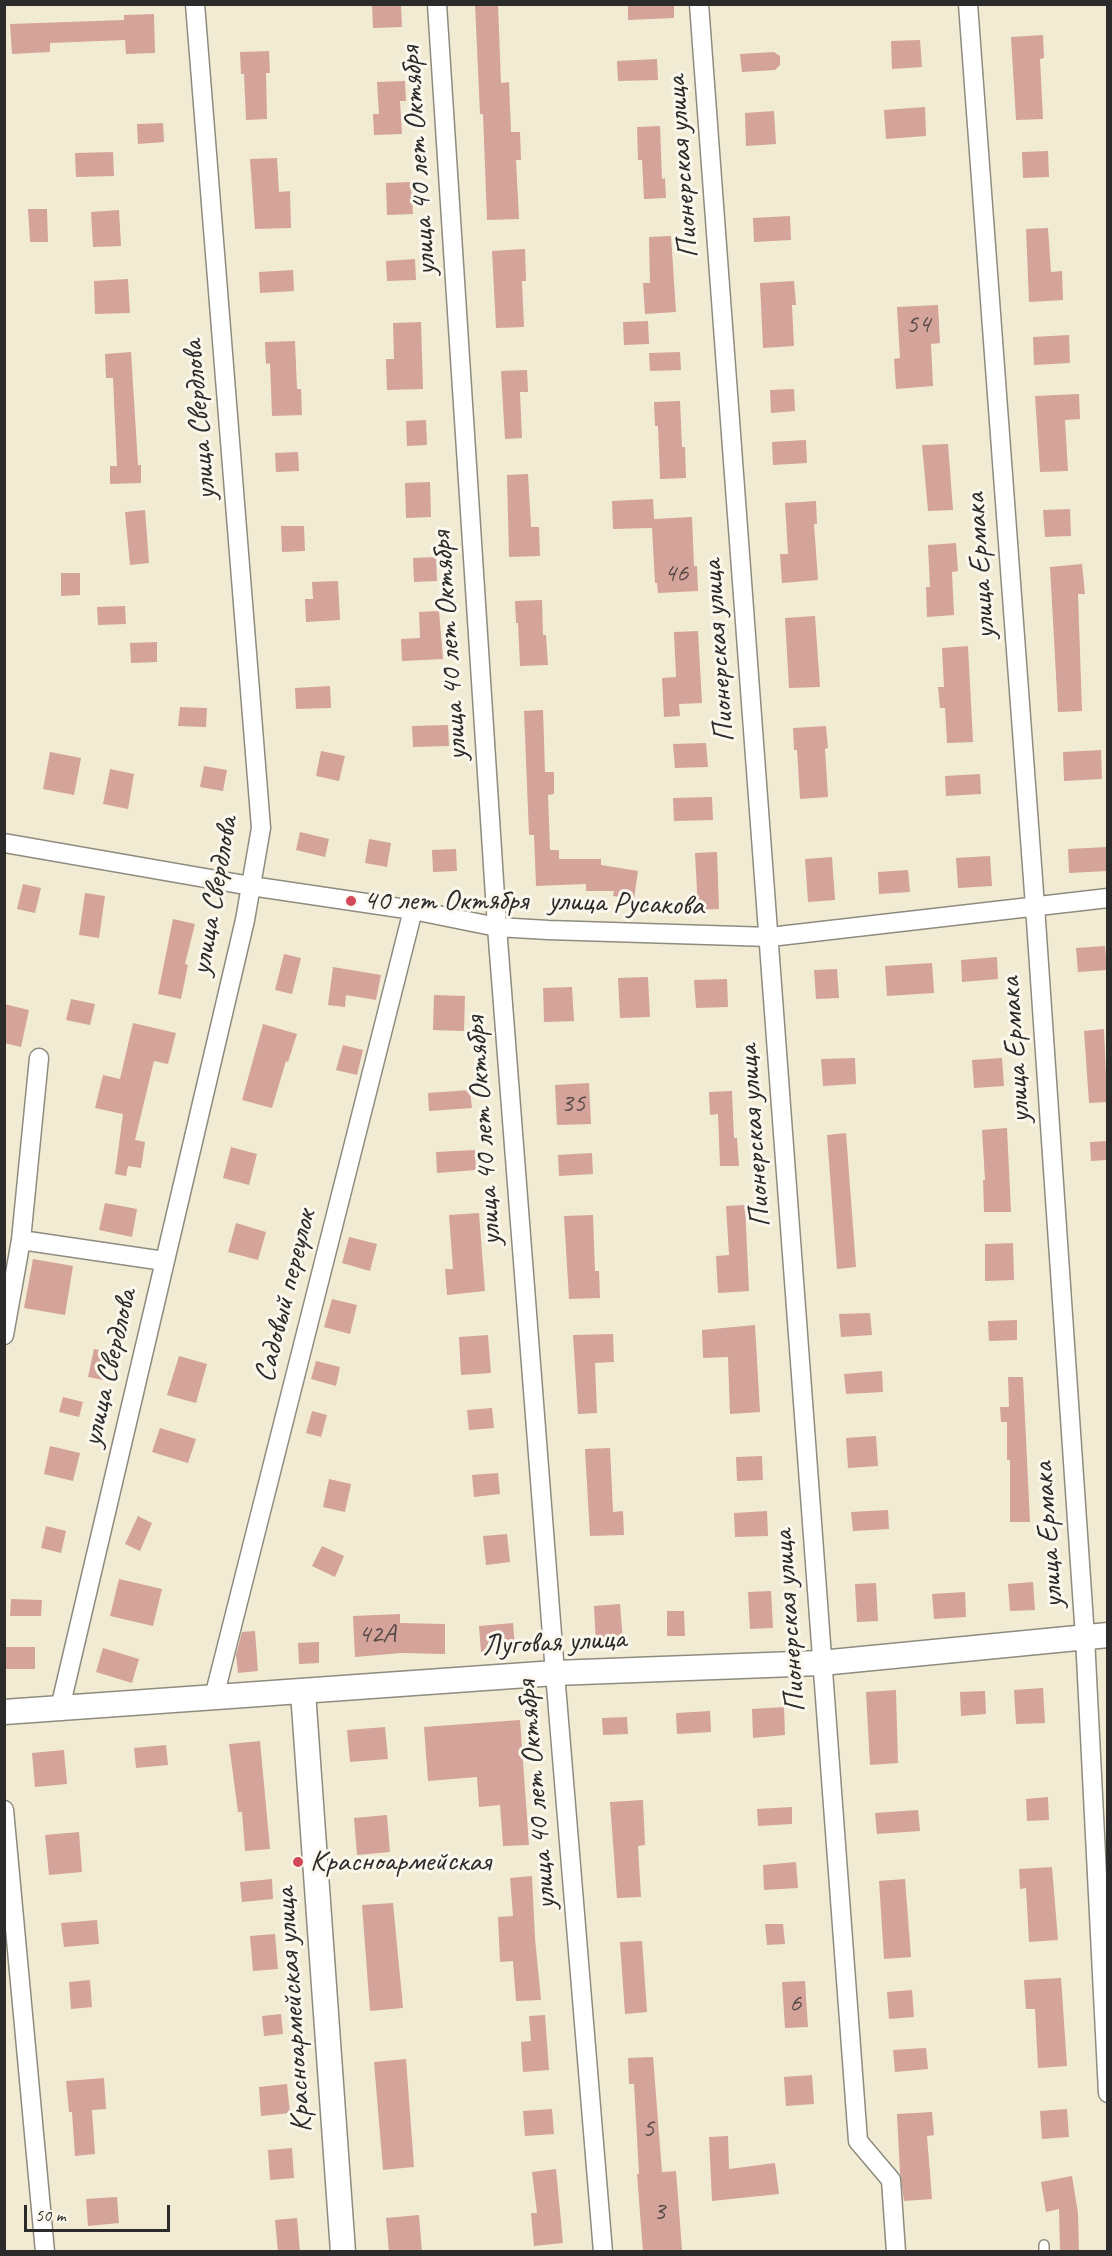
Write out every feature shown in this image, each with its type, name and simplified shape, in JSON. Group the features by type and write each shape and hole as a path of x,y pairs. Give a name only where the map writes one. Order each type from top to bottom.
{"main road":[{"name":"Луговая улица","path":"4,1712 555,1672 821,1663 1096,1636"},
{"name":"Красноармейская улица","path":"303,1692 343,2252"}],"street":[{"name":"улица Свердлова","path":"60,1708 245,920 261,828 195,4"},
{"name":"улица 40 лет Октября","path":"437,4 497,927 603,2252"},
{"name":"Пионерская улица","path":"699,4 858,2142 891,2180 896,2252"},
{"name":"улица Ермака","path":"968,4 1035,906 1096,1636 1107,2093"},
{"name":"улица Русакова","path":"4,843 251,886 413,910 497,927 770,937 1107,898"},
{"name":"Садовый переулок","path":"214,1696 413,910"},
{"path":"4,1335 21,1240 39,1058"},
{"path":"21,1240 164,1261"},
{"path":"4,1810 45,2252"}],"building":[{"path":"372,4 401,4 402,27 373,28"},
{"path":"475,4 498,4 501,83 509,82 511,132 520,132 521,160 516,160 519,219 487,220 483,114 480,114"},
{"path":"628,4 674,4 674,18 628,20"},
{"path":"154,14 155,53 126,54 125,40 50,43 50,52 12,54 10,24 124,20 124,15"},
{"path":"1043,35 1044,58 1040,59 1043,119 1016,120 1011,37"},
{"path":"920,40 922,67 892,69 891,41"},
{"path":"269,51 270,73 266,73 267,119 246,120 244,74 241,74 240,52"},
{"path":"774,52 780,56 780,65 775,70 742,72 740,54"},
{"path":"657,59 658,80 618,81 617,61"},
{"path":"405,81 406,101 400,101 402,134 374,135 373,114 379,114 377,82"},
{"path":"925,107 926,136 886,139 884,110"},
{"path":"774,111 776,144 746,146 745,113"},
{"path":"163,123 164,142 138,144 137,124"},
{"path":"660,126 662,179 665,178 666,198 644,199 642,160 638,160 637,127"},
{"path":"1048,151 1049,177 1023,178 1022,152"},
{"path":"113,152 114,176 76,177 75,153"},
{"path":"277,158 279,192 290,191 291,228 255,229 250,159"},
{"path":"411,182 413,214 387,215 386,183"},
{"path":"28,209 47,209 48,242 30,242"},
{"path":"119,210 121,246 93,247 91,212"},
{"path":"790,216 791,240 754,242 753,218"},
{"path":"1048,228 1051,272 1062,271 1063,300 1029,302 1026,229"},
{"path":"671,236 676,312 645,314 643,283 650,283 649,237"},
{"path":"525,249 526,281 522,281 524,327 496,328 492,251"},
{"path":"415,259 416,280 387,281 386,261"},
{"path":"293,270 294,291 260,293 259,272"},
{"path":"128,279 130,313 95,314 94,281"},
{"path":"794,281 796,305 792,305 794,346 763,348 760,283"},
{"path":"938,305 940,343 931,344 933,386 896,389 894,359 900,358 897,307"},
{"path":"648,321 649,344 624,345 623,322"},
{"path":"421,322 423,389 387,390 386,359 394,359 393,323"},
{"path":"1069,335 1070,363 1034,365 1033,337"},
{"path":"295,341 297,389 301,389 302,415 272,416 270,363 266,364 265,342"},
{"path":"131,352 141,483 110,484 110,466 117,466 113,378 106,378 105,354"},
{"path":"680,352 681,370 650,371 649,353"},
{"path":"527,370 528,392 520,392 522,438 505,439 501,371"},
{"path":"794,389 795,411 771,413 770,390"},
{"path":"1079,394 1080,419 1065,420 1068,471 1040,472 1035,396"},
{"path":"680,401 686,478 660,479 658,426 655,426 654,402"},
{"path":"426,420 427,445 407,446 406,421"},
{"path":"806,440 807,463 773,465 772,442"},
{"path":"948,444 953,510 928,511 922,445"},
{"path":"298,452 299,471 276,472 275,453"},
{"path":"528,474 531,527 539,527 540,556 509,557 507,475"},
{"path":"430,482 431,517 406,518 405,483"},
{"path":"653,499 654,519 692,517 694,566 697,566 698,591 658,593 657,583 655,583 652,528 613,529 612,501"},
{"path":"816,501 817,524 814,524 818,580 782,583 780,554 788,554 785,503"},
{"path":"1070,509 1071,536 1045,537 1043,510"},
{"path":"145,510 149,563 130,565 125,512"},
{"path":"281,526 304,526 305,551 282,552"},
{"path":"956,543 958,571 952,572 954,615 927,617 926,587 930,587 928,545"},
{"path":"436,557 437,581 414,582 413,558"},
{"path":"1082,564 1085,594 1078,594 1082,711 1058,712 1050,567"},
{"path":"61,573 80,573 80,595 61,596"},
{"path":"338,581 340,620 306,622 305,599 313,599 312,582"},
{"path":"542,600 543,635 546,635 548,665 520,666 515,601"},
{"path":"125,606 126,624 98,625 97,607"},
{"path":"439,611 443,659 402,661 401,639 420,638 419,612"},
{"path":"815,616 820,687 789,688 785,618"},
{"path":"698,631 702,703 679,704 680,716 664,717 662,678 676,677 674,632"},
{"path":"157,642 157,662 131,663 130,643"},
{"path":"968,646 973,742 947,743 945,708 940,708 938,687 944,687 942,648"},
{"path":"330,686 331,708 296,709 295,688"},
{"path":"180,707 207,708 206,727 178,726"},
{"path":"543,710 545,772 554,772 554,794 548,795 550,850 559,850 559,859 601,859 601,865 638,871 634,899 613,896 614,891 586,891 586,884 536,886 534,835 529,835 524,711"},
{"path":"448,725 449,746 413,747 412,726"},
{"path":"826,726 828,797 800,799 797,750 794,750 793,728"},
{"path":"706,743 708,767 675,768 673,744"},
{"path":"1101,750 1102,779 1064,781 1063,752"},
{"path":"321,751 345,756 339,781 316,776"},
{"path":"50,752 81,758 74,795 43,789"},
{"path":"204,766 227,770 223,791 200,787"},
{"path":"110,769 134,774 128,809 103,804"},
{"path":"980,774 981,794 946,796 945,776"},
{"path":"712,797 713,820 674,821 673,798"},
{"path":"300,832 329,839 325,857 296,850"},
{"path":"369,839 391,843 387,867 365,863"},
{"path":"1107,847 1107,871 1069,873 1068,849"},
{"path":"456,849 457,871 433,872 432,850"},
{"path":"717,852 719,909 698,910 695,853"},
{"path":"990,856 992,886 958,888 956,858"},
{"path":"832,857 835,900 808,902 805,859"},
{"path":"908,870 910,892 879,894 878,872"},
{"path":"23,884 41,888 35,913 17,909"},
{"path":"85,893 105,896 99,938 79,935"},
{"path":"173,919 195,924 185,964 188,965 181,999 158,994"},
{"path":"1105,946 1107,970 1078,972 1076,948"},
{"path":"284,954 301,958 292,994 275,990"},
{"path":"997,957 998,979 962,982 961,960"},
{"path":"932,963 934,993 887,996 885,966"},
{"path":"333,967 381,975 376,1000 346,995 345,1007 328,1005"},
{"path":"837,969 839,998 816,999 814,970"},
{"path":"648,977 650,1017 620,1018 618,978"},
{"path":"727,979 728,1007 696,1008 694,980"},
{"path":"572,987 574,1021 544,1022 543,988"},
{"path":"434,995 465,996 464,1031 433,1030"},
{"path":"71,999 95,1004 90,1025 66,1020"},
{"path":"4,1004 29,1010 21,1047 4,1043"},
{"path":"133,1023 176,1033 168,1064 154,1061 135,1140 145,1142 141,1168 128,1166 126,1176 115,1174 123,1114 95,1108 103,1075 120,1079"},
{"path":"263,1024 297,1034 272,1108 242,1100"},
{"path":"1104,1029 1107,1102 1089,1103 1084,1031"},
{"path":"343,1045 363,1050 357,1075 336,1070"},
{"path":"855,1058 856,1084 823,1086 821,1059"},
{"path":"1002,1058 1004,1086 974,1088 972,1060"},
{"path":"589,1083 591,1124 557,1125 555,1085"},
{"path":"470,1090 472,1108 429,1111 428,1093"},
{"path":"732,1091 734,1138 737,1138 739,1166 720,1166 718,1114 710,1115 709,1092"},
{"path":"1007,1128 1011,1212 984,1212 982,1130"},
{"path":"846,1133 856,1267 837,1269 827,1135"},
{"path":"1107,1141 1107,1160 1091,1161 1090,1142"},
{"path":"231,1147 257,1154 249,1185 223,1178"},
{"path":"475,1150 476,1170 437,1173 436,1152"},
{"path":"592,1153 593,1174 559,1176 558,1155"},
{"path":"105,1203 137,1209 132,1237 99,1230"},
{"path":"745,1205 749,1291 718,1293 716,1256 729,1255 726,1206"},
{"path":"479,1213 485,1291 447,1295 445,1269 453,1269 449,1215"},
{"path":"593,1215 595,1271 599,1271 600,1298 569,1299 564,1216"},
{"path":"236,1223 266,1232 258,1260 228,1252"},
{"path":"349,1237 377,1244 370,1271 342,1263"},
{"path":"1013,1243 1014,1280 985,1281 985,1244"},
{"path":"33,1259 73,1266 65,1315 24,1308"},
{"path":"332,1299 357,1305 350,1334 324,1327"},
{"path":"870,1313 872,1335 841,1337 839,1314"},
{"path":"1017,1320 1017,1340 989,1341 988,1321"},
{"path":"755,1325 760,1412 730,1414 728,1357 703,1358 702,1330"},
{"path":"613,1334 614,1362 595,1363 597,1413 578,1414 573,1335"},
{"path":"488,1335 491,1373 461,1375 459,1337"},
{"path":"94,1349 110,1352 103,1380 88,1377"},
{"path":"179,1356 207,1364 196,1403 167,1395"},
{"path":"316,1361 340,1367 336,1386 311,1379"},
{"path":"882,1371 883,1392 846,1394 844,1374"},
{"path":"1008,1377 1023,1377 1030,1522 1010,1522 1010,1460 1007,1460 1007,1422 1001,1422 1000,1407 1009,1407"},
{"path":"63,1397 83,1402 79,1417 59,1412"},
{"path":"492,1408 494,1428 469,1430 467,1410"},
{"path":"312,1411 327,1415 321,1437 306,1433"},
{"path":"160,1428 196,1439 188,1463 152,1452"},
{"path":"876,1436 878,1466 848,1468 846,1438"},
{"path":"50,1446 80,1453 73,1481 44,1474"},
{"path":"610,1448 613,1512 623,1511 624,1535 590,1536 585,1449"},
{"path":"762,1456 763,1480 737,1481 736,1457"},
{"path":"498,1473 500,1494 474,1497 472,1475"},
{"path":"329,1479 351,1484 345,1512 323,1507"},
{"path":"888,1510 889,1529 853,1531 851,1512"},
{"path":"767,1511 768,1536 735,1537 734,1513"},
{"path":"138,1516 152,1523 140,1551 125,1544"},
{"path":"46,1526 66,1531 61,1553 41,1548"},
{"path":"507,1534 510,1562 486,1565 483,1536"},
{"path":"322,1546 344,1556 335,1577 312,1566"},
{"path":"119,1579 162,1589 153,1626 110,1616"},
{"path":"1033,1582 1035,1610 1010,1611 1008,1584"},
{"path":"876,1583 878,1621 857,1622 855,1584"},
{"path":"771,1591 773,1628 750,1629 748,1592"},
{"path":"965,1592 966,1617 934,1619 932,1594"},
{"path":"11,1599 42,1600 41,1616 10,1616"},
{"path":"620,1604 623,1642 596,1644 594,1606"},
{"path":"667,1611 684,1611 685,1636 667,1636"},
{"path":"400,1614 400,1623 445,1624 445,1654 401,1653 355,1657 353,1616"},
{"path":"513,1623 515,1649 481,1652 479,1626"},
{"path":"255,1631 258,1671 238,1673 236,1655 242,1632"},
{"path":"319,1642 319,1663 299,1664 298,1643"},
{"path":"5,1647 35,1647 35,1669 5,1669"},
{"path":"103,1648 139,1659 132,1683 96,1672"},
{"path":"1043,1688 1045,1723 1016,1724 1014,1690"},
{"path":"896,1690 898,1763 870,1765 866,1692"},
{"path":"985,1691 986,1714 961,1716 960,1692"},
{"path":"784,1707 785,1735 753,1738 752,1709"},
{"path":"710,1711 711,1732 677,1734 676,1713"},
{"path":"627,1717 628,1734 603,1735 602,1718"},
{"path":"520,1720 529,1845 503,1846 500,1805 479,1807 477,1777 428,1781 424,1727"},
{"path":"385,1727 388,1759 350,1762 347,1730"},
{"path":"260,1741 270,1849 245,1851 242,1812 238,1812 229,1744"},
{"path":"166,1745 168,1765 136,1768 134,1748"},
{"path":"64,1750 67,1784 35,1787 32,1753"},
{"path":"1048,1797 1049,1820 1027,1821 1026,1799"},
{"path":"643,1800 645,1845 638,1846 641,1897 617,1898 610,1802"},
{"path":"792,1807 792,1824 758,1826 757,1809"},
{"path":"918,1810 920,1831 877,1834 875,1813"},
{"path":"387,1815 390,1852 357,1855 354,1818"},
{"path":"79,1832 82,1872 49,1875 45,1835"},
{"path":"796,1862 798,1888 764,1890 763,1865"},
{"path":"1052,1867 1058,1940 1029,1942 1026,1888 1020,1889 1019,1869"},
{"path":"532,1876 541,2000 516,2001 513,1961 500,1962 498,1917 513,1916 510,1878"},
{"path":"272,1879 273,1899 242,1902 240,1882"},
{"path":"905,1879 911,1957 884,1959 879,1881"},
{"path":"393,1903 403,2008 370,2011 362,1905"},
{"path":"97,1920 99,1944 64,1947 61,1923"},
{"path":"765,1924 783,1924 785,1944 767,1945"},
{"path":"275,1934 278,1969 253,1971 250,1936"},
{"path":"642,1941 647,2012 625,2014 620,1942"},
{"path":"1061,1978 1067,2066 1038,2068 1035,2009 1026,2009 1024,1980"},
{"path":"90,1980 92,2007 71,2009 69,1982"},
{"path":"805,1981 808,2027 785,2028 782,1982"},
{"path":"912,1990 914,2017 889,2019 887,1992"},
{"path":"281,2014 283,2034 264,2036 262,2016"},
{"path":"545,2015 549,2070 523,2072 521,2042 531,2041 529,2016"},
{"path":"926,2048 928,2069 895,2072 893,2050"},
{"path":"653,2057 662,2172 676,2171 682,2250 643,2252 637,2174 639,2174 634,2084 629,2084 628,2058"},
{"path":"406,2059 414,2167 383,2170 374,2062"},
{"path":"812,2075 814,2104 786,2106 784,2077"},
{"path":"104,2078 106,2109 92,2110 95,2154 75,2156 72,2112 69,2112 66,2081"},
{"path":"287,2084 290,2113 261,2116 259,2087"},
{"path":"552,2109 554,2134 525,2136 523,2111"},
{"path":"1067,2109 1069,2137 1042,2139 1040,2111"},
{"path":"932,2112 934,2135 927,2136 932,2199 904,2201 897,2114"},
{"path":"728,2136 729,2169 775,2163 779,2194 712,2201 709,2137"},
{"path":"292,2148 294,2178 270,2180 268,2150"},
{"path":"556,2169 563,2243 534,2246 531,2213 537,2213 532,2172"},
{"path":"1072,2176 1078,2213 1079,2252 1060,2252 1059,2209 1046,2212 1041,2182"},
{"path":"117,2197 119,2223 88,2226 86,2199"},
{"path":"419,2215 422,2252 389,2252 386,2218"},
{"path":"297,2218 300,2252 278,2252 275,2220"}],"place":[{"name":"40 лет Октября","path":"351,901"},
{"name":"Красноармейская","path":"298,1862"}]}
